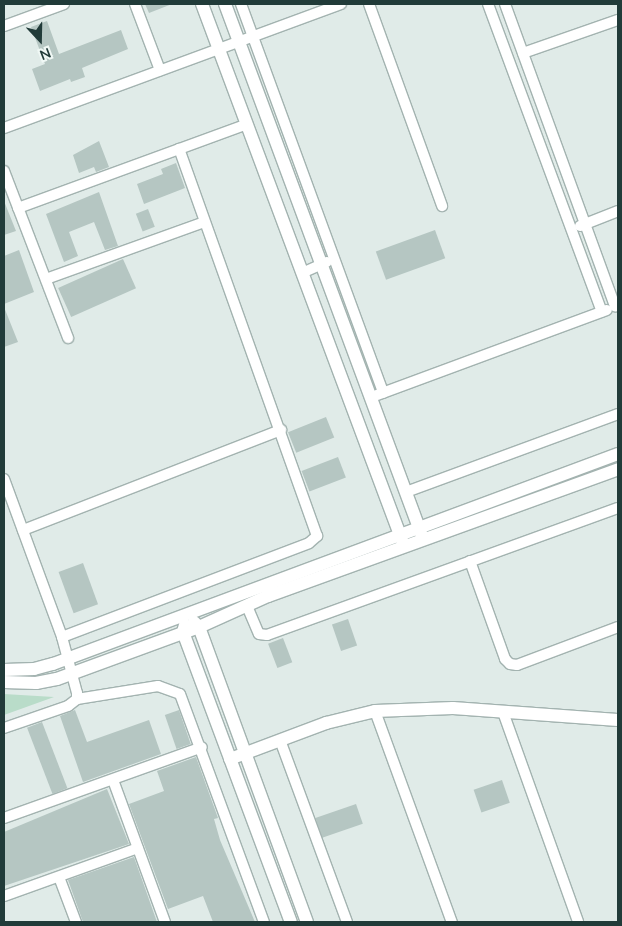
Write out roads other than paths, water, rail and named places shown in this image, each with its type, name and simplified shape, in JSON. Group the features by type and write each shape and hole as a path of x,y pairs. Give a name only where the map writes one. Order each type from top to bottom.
{"street":[{"path":"4,26 64,4"},
{"path":"135,4 160,70"},
{"path":"202,4 405,548"},
{"path":"226,4 377,395 406,492 424,541"},
{"path":"241,4 327,262"},
{"path":"4,128 340,4"},
{"path":"369,4 442,206"},
{"path":"488,4 602,312"},
{"path":"377,395 616,307 505,4"},
{"path":"523,53 618,21"},
{"path":"18,208 247,124"},
{"path":"62,637 314,540 317,531 179,149"},
{"path":"4,171 68,338"},
{"path":"571,229 618,211"},
{"path":"46,279 204,222"},
{"path":"302,273 327,262"},
{"path":"406,492 618,414"},
{"path":"22,530 281,430"},
{"path":"4,670 34,669 66,658 187,615 618,454"},
{"path":"4,682 36,683 72,673 199,627 247,606 618,469"},
{"path":"4,479 62,637 77,700"},
{"path":"247,606 259,634 267,635 618,508"},
{"path":"470,561 510,664 517,665 618,627"},
{"path":"187,615 199,627 307,922"},
{"path":"187,615 183,632 291,922"},
{"path":"4,728 68,706 77,700 132,688 170,688 180,694 202,747 264,922"},
{"path":"230,758 326,723 375,711 453,708 618,720"},
{"path":"375,711 452,922"},
{"path":"503,712 578,922"},
{"path":"280,740 347,922"},
{"path":"4,818 202,747"},
{"path":"113,780 164,922"},
{"path":"4,896 138,848"},
{"path":"59,876 76,922"}]}
